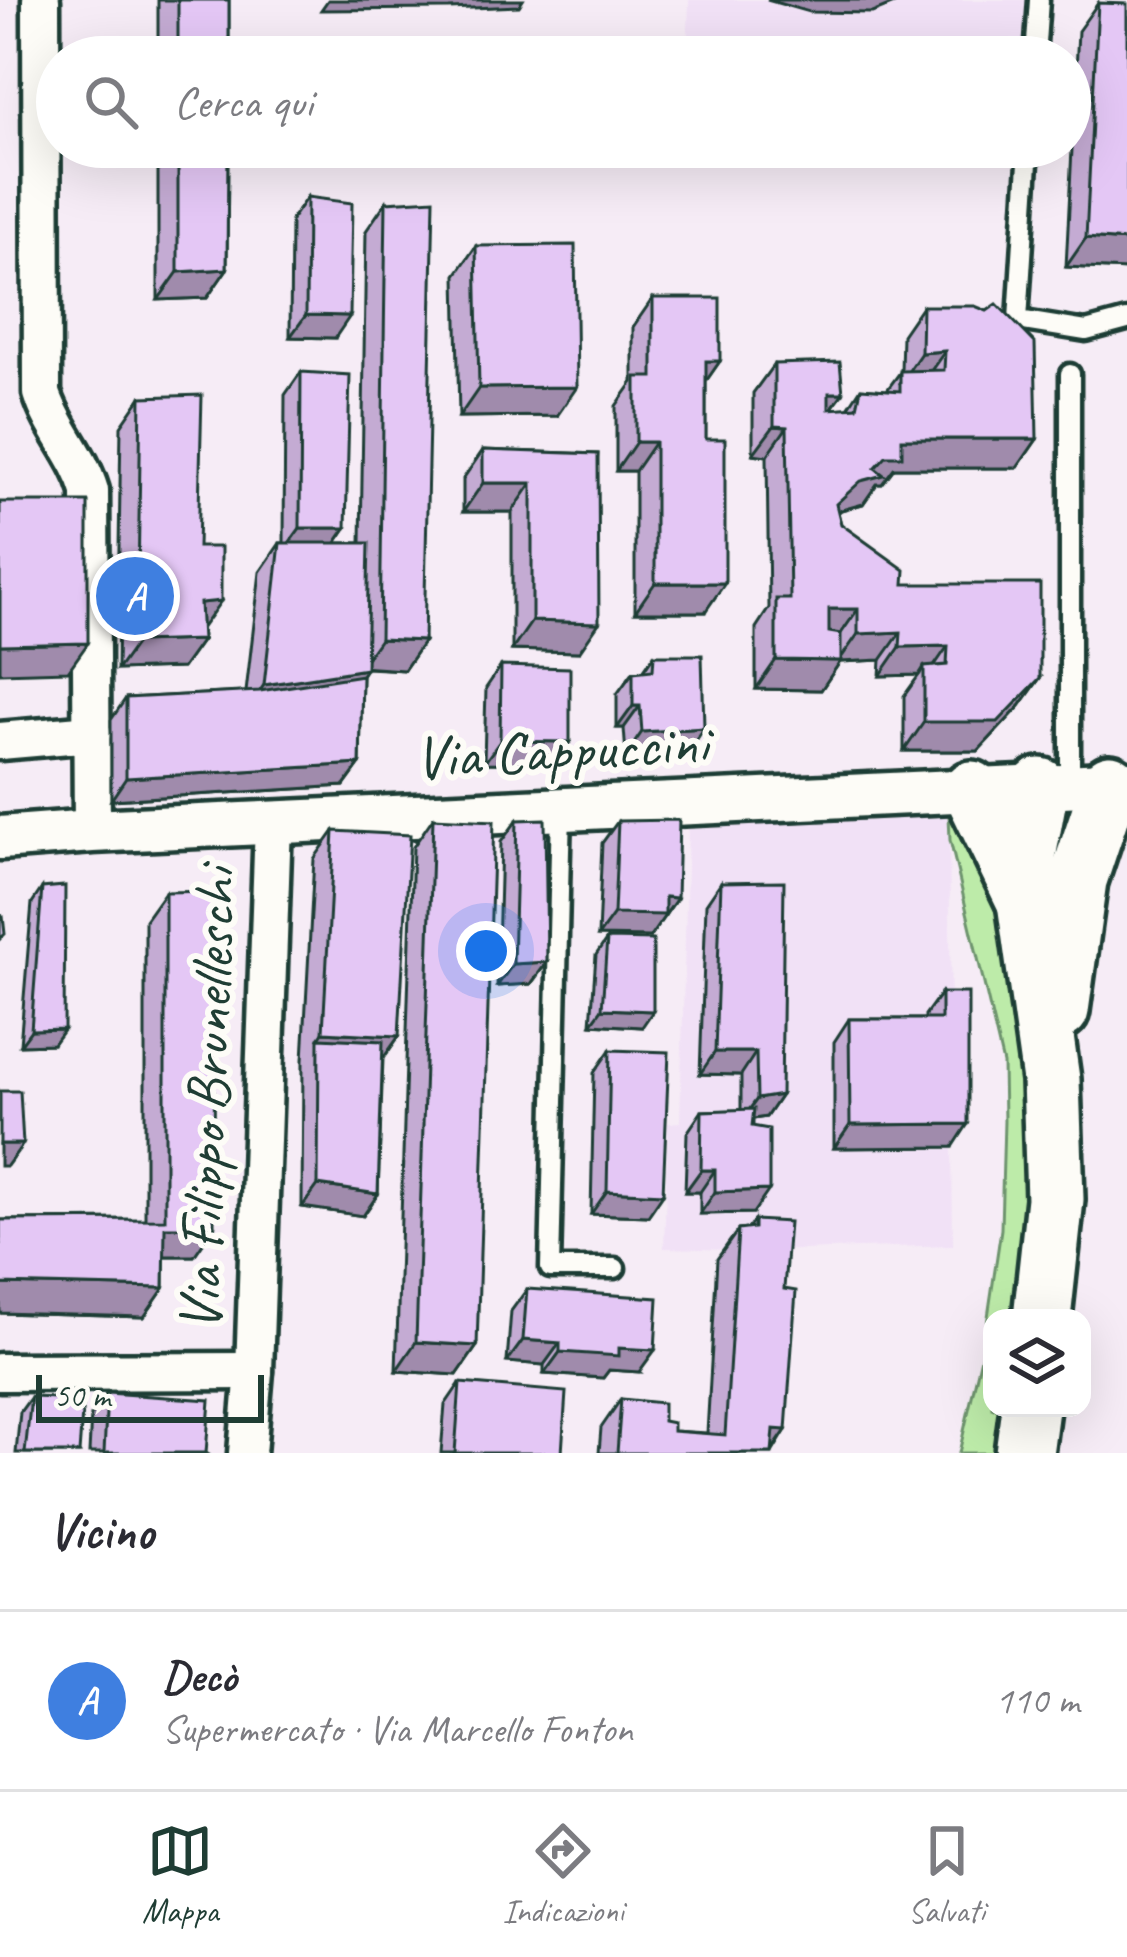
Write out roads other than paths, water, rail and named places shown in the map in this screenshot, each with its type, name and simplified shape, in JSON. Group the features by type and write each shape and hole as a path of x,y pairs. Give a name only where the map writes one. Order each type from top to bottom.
{"highway":[{"path":"1043,1309 1054,1198 1051,1080 1026,902 1027,856 1087,785"},
{"path":"1051,1080 1087,785"},
{"path":"972,790 1026,902"},
{"path":"1024,1453 1029,1417"}],"street":[{"path":"41,0 41,36"},
{"path":"41,168 42,393 50,421 82,464 90,491 92,831"},
{"path":"0,741 92,733"},
{"name":"Via Cappuccini","path":"0,838 1087,785"},
{"name":"Via Filippo Brunelleschi","path":"247,1453 254,1371 273,823"},
{"path":"0,1372 254,1371"}],"lane":[{"path":"1036,36 1039,0"},
{"path":"1028,168 1018,320 1086,331 1127,320"},
{"path":"1070,374 1087,785"},
{"path":"561,809 550,1268 615,1268"}],"place":[{"name":"Decò","path":"135,596"}]}
